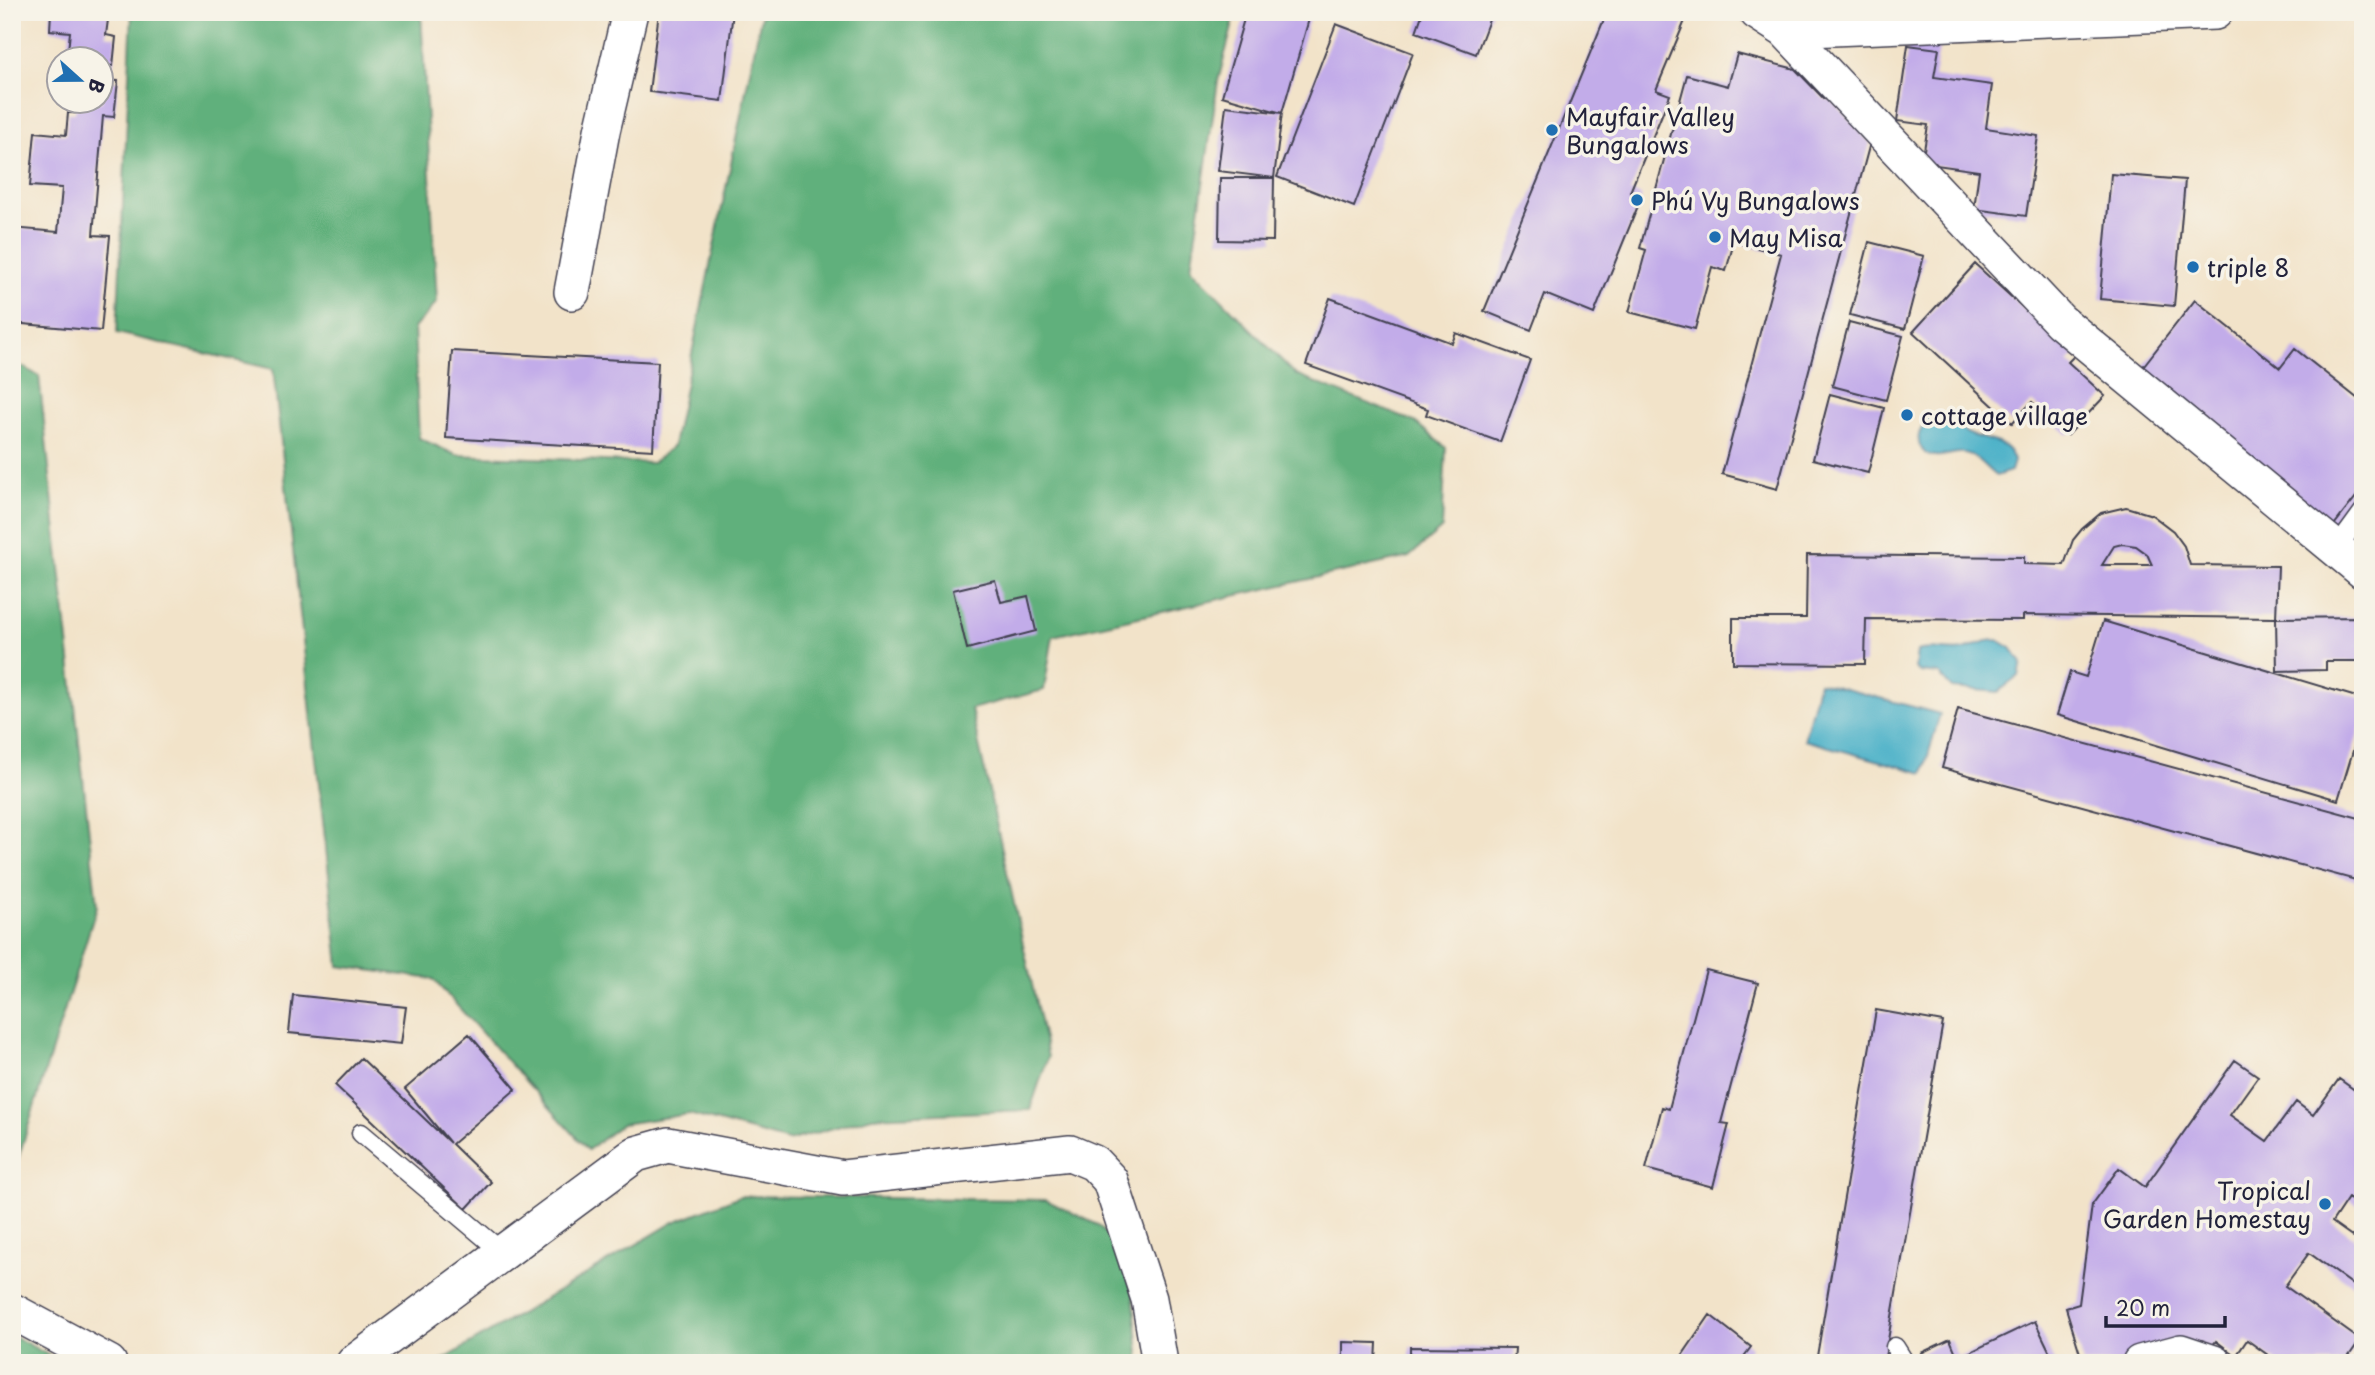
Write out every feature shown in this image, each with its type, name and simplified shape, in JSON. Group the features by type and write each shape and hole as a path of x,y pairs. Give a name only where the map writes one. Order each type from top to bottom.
{"street":[{"path":"572,292 602,131 631,12"},
{"path":"1771,21 2215,12"},
{"path":"1771,21 2060,321 2363,571"},
{"path":"354,1363 636,1154 668,1145 844,1178 1070,1153 1094,1163 1110,1180 1149,1299 1160,1363"},
{"path":"12,1311 109,1363"},
{"path":"2140,1363 2181,1352 2214,1363"}],"lane":[{"path":"2336,549 2363,512"},
{"path":"361,1133 502,1252"},
{"path":"1895,1347 1905,1363"}],"green space":[{"path":"132,12 421,12 437,302 414,328 419,438 456,455 652,463 673,446 762,12 1236,12 1218,81 1191,268 1296,375 1415,422 1446,448 1442,528 1409,557 1053,636 1044,690 971,709 1048,1057 1030,1110 872,1117 788,1141 689,1114 622,1124 588,1150 433,979 339,966 273,369 117,333"},
{"path":"12,361 39,376 97,906 12,1178"},
{"path":"740,1196 1046,1200 1100,1226 1120,1254 1133,1293 1140,1363 438,1363 674,1222"},
{"path":"12,1335 62,1363 12,1363"}],"water":[{"path":"1938,416 1967,433 2007,448 2014,461 2011,471 1996,476 1965,453 1939,456 1926,454 1920,445 1920,431 1929,417"},
{"path":"1998,640 2011,648 2022,663 2019,676 1998,692 1952,688 1939,674 1920,672 1915,668 1917,651 1964,650 1983,642"},
{"path":"1819,682 1940,714 1923,773 1804,740"}],"building":[{"path":"51,12 109,12 106,35 116,37 115,46 68,46 70,32 50,30"},
{"path":"659,12 733,12 722,101 649,92"},
{"path":"1246,12 1311,12 1282,113 1222,96"},
{"path":"1423,12 1492,12 1476,54 1416,32"},
{"path":"1607,12 1679,12 1687,16 1656,90 1670,95 1630,192 1642,196 1594,314 1545,294 1531,330 1484,311"},
{"path":"1336,24 1413,53 1354,207 1277,177"},
{"path":"1908,45 1939,49 1934,77 1992,85 1986,128 2038,136 2026,216 1974,209 1979,171 1922,163 1928,125 1897,121"},
{"path":"1737,54 1795,69 1824,99 1831,100 1870,143 1777,489 1722,474 1781,254 1734,242 1726,271 1712,267 1695,329 1629,312 1646,250 1640,248 1687,75 1728,86"},
{"path":"1226,106 1282,113 1274,178 1218,171"},
{"path":"68,116 103,116 93,235 110,236 101,331 12,323 12,228 58,232 62,188 30,186 35,132 66,135"},
{"path":"2111,174 2185,180 2174,306 2100,299"},
{"path":"1220,178 1274,178 1273,241 1219,240"},
{"path":"1869,242 1924,256 1905,329 1850,315"},
{"path":"1975,264 2075,355 2068,362 2105,396 2068,435 2032,402 2012,423 1913,332"},
{"path":"1330,298 1452,343 1456,333 1530,360 1500,442 1426,415 1428,409 1306,365"},
{"path":"2195,300 2280,368 2295,349 2363,403 2363,488 2334,525 2141,369"},
{"path":"1849,322 1903,336 1886,400 1832,386"},
{"path":"452,351 658,362 653,450 446,438"},
{"path":"1830,394 1884,408 1868,473 1813,459"},
{"path":"2126,507 2152,515 2173,531 2184,546 2190,565 2278,566 2276,618 2023,615 2023,620 1866,619 1865,664 1733,663 1733,618 1806,618 1807,555 2024,557 2024,564 2064,565 2073,540 2101,513","holes":["2114,546 2136,546 2147,554 2152,565 2102,565"]},
{"path":"995,580 1001,602 1028,596 1036,631 967,649 953,590"},
{"path":"2363,617 2363,661 2326,661 2326,670 2277,671 2276,618"},
{"path":"2103,621 2363,699 2363,718 2338,800 2057,715 2070,672 2086,677"},
{"path":"1958,709 2363,819 2363,882 1942,768"},
{"path":"1706,970 1758,983 1721,1123 1729,1124 1713,1187 1646,1169 1662,1107 1669,1109"},
{"path":"293,995 406,1007 401,1044 289,1033"},
{"path":"1876,1010 1943,1022 1884,1363 1820,1363 1816,1362"},
{"path":"469,1034 516,1089 452,1144 491,1182 466,1209 335,1085 361,1058 450,1143 405,1089"},
{"path":"2235,1060 2258,1076 2230,1115 2267,1141 2296,1102 2313,1115 2339,1079 2363,1096 2363,1209 2348,1198 2332,1222 2363,1244 2363,1292 2309,1253 2285,1286 2360,1340 2344,1363 2279,1363 2247,1340 2236,1356 2216,1341 2208,1351 2158,1348 2118,1363 2083,1363 2066,1308 2079,1304 2092,1205 2119,1168 2145,1187"},
{"path":"1710,1315 1751,1347 1739,1363 1677,1363"},
{"path":"2035,1321 2055,1363 1926,1363 1921,1353 1950,1339 1958,1358"},
{"path":"1343,1342 1377,1343 1376,1363 1343,1363"},
{"path":"1410,1347 1515,1348 1514,1363 1410,1363"}],"place":[{"name":"Mayfair Valley Bungalows","path":"1552,130"},
{"name":"Phú Vy Bungalows","path":"1637,200"},
{"name":"May Misa","path":"1715,237"},
{"name":"triple 8","path":"2193,267"},
{"name":"cottage village","path":"1907,415"},
{"name":"Tropical Garden Homestay","path":"2325,1204"}]}
